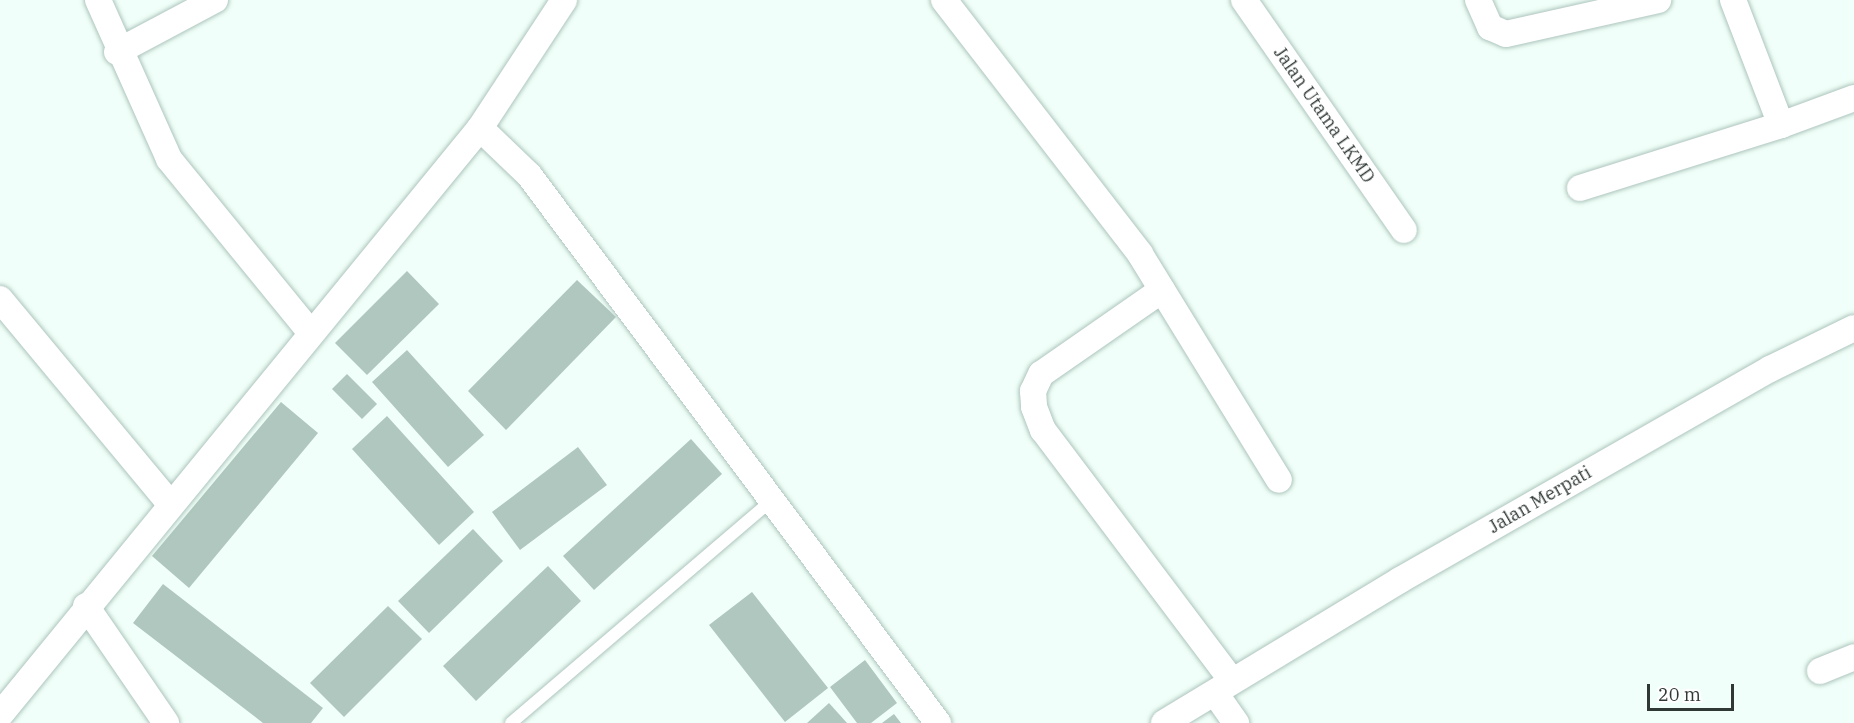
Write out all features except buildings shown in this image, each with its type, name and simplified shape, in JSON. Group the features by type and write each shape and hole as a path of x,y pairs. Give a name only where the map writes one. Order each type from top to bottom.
{"street":[{"path":"98,0 117,52 169,159 310,332"},
{"path":"117,52 215,0"},
{"path":"0,716 86,606 480,128 564,0"},
{"name":"Jalan Utama LKMD","path":"1244,0 1404,230"},
{"path":"1478,0 1490,27 1506,33 1658,0"},
{"path":"1733,0 1781,125"},
{"path":"948,2 1140,254 1279,480"},
{"path":"1580,188 1781,125 1854,98"},
{"path":"480,128 529,175 938,723"},
{"path":"1162,290 1041,374 1034,407 1043,430 1224,687 1236,723"},
{"path":"0,299 170,504"},
{"name":"Jalan Merpati","path":"1164,723 1770,369 1854,328"},
{"path":"86,606 166,723"},
{"path":"1820,671 1854,657"}],"lane":[{"path":"511,723 772,499"}]}
